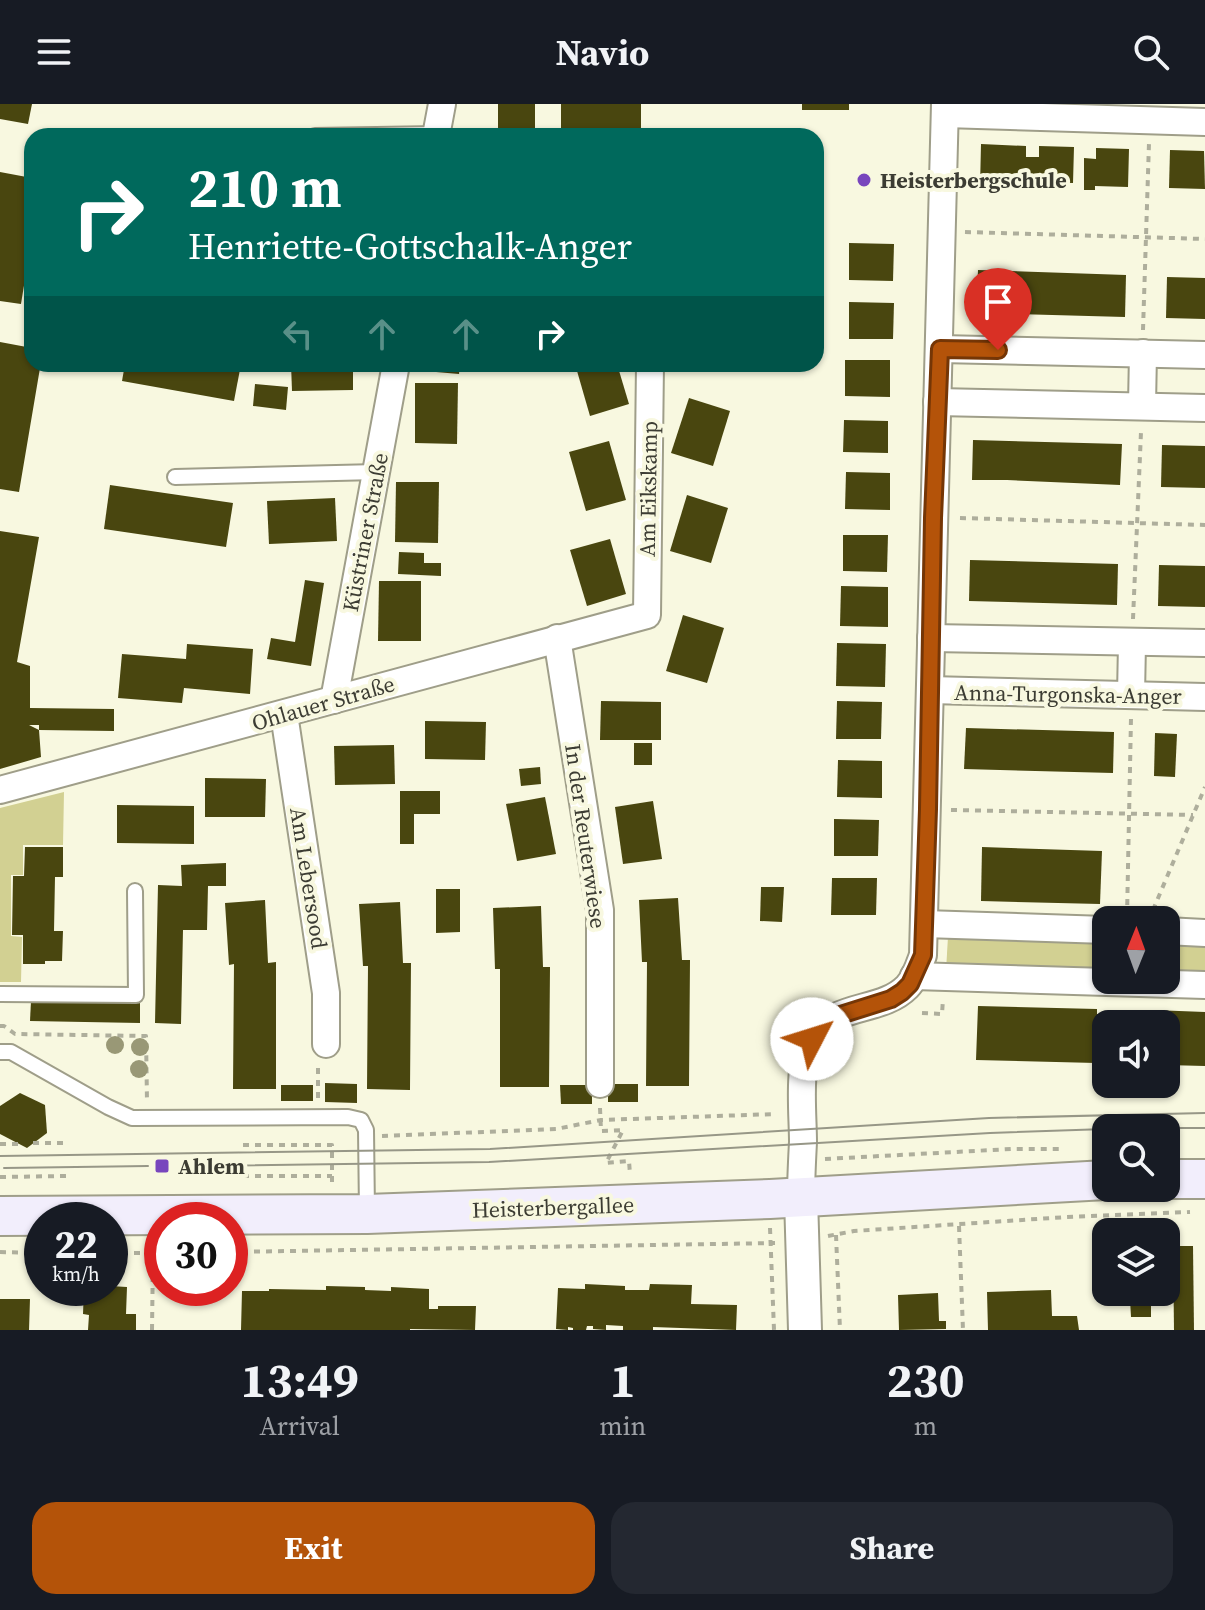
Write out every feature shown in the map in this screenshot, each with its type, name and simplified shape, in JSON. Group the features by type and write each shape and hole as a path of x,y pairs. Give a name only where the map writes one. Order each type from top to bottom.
{"main road":[{"name":"Heisterbergallee","path":"0,1216 801,1180 1092,1180"}],"street":[{"path":"437,128 442,104"},
{"path":"805,1330 786,1242 801,1180 803,1062 818,1031 834,1017 897,995 910,984 923,955 945,109 1153,115 1205,122"},
{"path":"940,349 1205,355"},
{"path":"1142,405 1143,353"},
{"name":"Küstriner Straße","path":"334,700 395,372"},
{"name":"Am Eikskamp","path":"647,615 650,372"},
{"path":"937,402 1205,408"},
{"name":"Ohlauer Straße","path":"0,790 647,615"},
{"name":"In der Reuterwiese","path":"557,638 600,910 600,1092"},
{"path":"931,638 1205,643"},
{"path":"1131,695 1132,643"},
{"name":"Anna-Turgonska-Anger","path":"930,690 1205,697"},
{"name":"Am Lebersood","path":"284,714 326,993 326,1044"},
{"path":"924,924 1092,930"},
{"path":"1180,932 1205,933"},
{"path":"914,976 1092,980"},
{"path":"1180,984 1205,985"}],"lane":[{"path":"175,477 377,472"},
{"path":"0,994 136,995 135,891"},
{"path":"0,1052 11,1052 132,1118 348,1117 361,1120 366,1130 367,1200"}],"path":[{"path":"1143,353 1153,115"},
{"path":"942,232 1205,239"},
{"path":"1132,643 1142,405"},
{"path":"933,518 1205,525"},
{"path":"1127,906 1131,695"},
{"path":"1155,906 1205,787"},
{"path":"928,809 1193,815"},
{"path":"0,1026 15,1034 146,1036 147,1118"},
{"path":"318,1074 318,1101"},
{"path":"600,1092 601,1131 623,1130 606,1163 629,1161 630,1174"},
{"path":"366,1137 556,1129 601,1120 803,1113"},
{"path":"33,1143 66,1143"},
{"path":"0,1144 20,1144"},
{"path":"243,1145 332,1145 332,1186"},
{"path":"801,1180 853,1157 1074,1149"},
{"path":"0,1177 66,1176"},
{"path":"243,1176 332,1176"},
{"path":"321,1187 332,1186 367,1200"},
{"path":"248,1252 786,1242 854,1231 1067,1217 1197,1196"},
{"path":"959,1226 963,1330"},
{"path":"836,1235 840,1330"},
{"path":"774,1330 786,1242"},
{"path":"0,1252 24,1253"},
{"path":"152,1306 152,1330"}],"shaded area":[{"path":"64,792 63,845 23,845 23,875 11,875 11,936 22,937 21,982 0,982 0,808"},
{"path":"948,937 1092,938 1092,975 946,970"},
{"path":"1180,939 1205,940 1205,979 1180,978"}],"building":[{"path":"0,104 32,104 28,124 0,119"},
{"path":"498,104 535,104 535,128 498,128"},
{"path":"561,104 641,104 641,128 561,128"},
{"path":"802,104 849,104 849,110 802,110"},
{"path":"981,144 1026,146 1026,157 1039,157 1039,146 1074,147 1073,183 1038,182 1038,189 1026,189 1026,178 1011,178 1009,189 980,187"},
{"path":"1096,148 1129,149 1128,187 1095,186 1095,190 1084,190 1084,158 1096,159"},
{"path":"1170,150 1204,151 1205,189 1169,188"},
{"path":"0,172 24,176 24,285 21,304 0,301"},
{"path":"849,243 894,244 893,281 849,280"},
{"path":"978,270 1126,275 1125,317 976,313"},
{"path":"1167,277 1205,278 1205,319 1166,318"},
{"path":"849,302 894,303 893,339 849,339"},
{"path":"0,342 24,346 24,372 39,372 19,492 0,489"},
{"path":"845,360 890,360 890,397 845,396"},
{"path":"124,372 239,372 234,401 122,381"},
{"path":"291,372 353,372 353,390 292,391"},
{"path":"577,372 619,372 629,404 590,416"},
{"path":"415,383 458,383 457,444 415,443"},
{"path":"255,384 288,387 286,410 253,406"},
{"path":"689,398 730,411 713,466 671,453"},
{"path":"844,420 888,421 888,453 843,452"},
{"path":"973,440 1122,444 1120,485 972,480"},
{"path":"609,441 626,500 586,511 569,452"},
{"path":"1162,445 1205,446 1205,488 1161,487"},
{"path":"846,472 890,473 890,510 845,509"},
{"path":"396,482 439,482 438,543 395,542"},
{"path":"110,485 233,503 226,547 104,529"},
{"path":"687,495 728,508 711,563 670,551"},
{"path":"335,498 337,541 269,544 267,501"},
{"path":"0,531 39,537 17,662 30,666 30,708 114,709 114,731 39,730 41,757 0,769"},
{"path":"843,535 888,535 887,572 843,571"},
{"path":"610,539 626,594 587,606 570,550"},
{"path":"399,552 424,553 424,563 441,563 441,576 398,574"},
{"path":"970,560 1118,564 1117,605 969,601"},
{"path":"1159,565 1205,566 1205,607 1158,606"},
{"path":"305,580 324,583 311,666 267,659 271,638 295,642"},
{"path":"379,581 421,581 421,641 378,641"},
{"path":"841,586 888,587 888,627 840,626"},
{"path":"683,615 724,628 707,683 666,671"},
{"path":"837,643 886,644 885,687 836,686"},
{"path":"187,644 253,649 250,694 184,688 182,703 118,698 122,654 186,659"},
{"path":"601,701 661,702 661,740 600,740"},
{"path":"837,701 882,702 881,739 836,739"},
{"path":"425,721 486,722 485,760 425,759"},
{"path":"966,728 1114,732 1113,773 964,769"},
{"path":"1155,733 1177,734 1175,777 1154,776"},
{"path":"634,743 652,743 652,765 634,765"},
{"path":"394,745 395,784 335,785 334,746"},
{"path":"838,760 882,761 882,798 837,797"},
{"path":"540,767 541,784 521,786 519,769"},
{"path":"205,778 266,779 265,817 205,817"},
{"path":"400,791 440,791 440,814 414,814 414,844 400,844"},
{"path":"545,797 556,854 517,861 506,804"},
{"path":"653,801 662,859 623,864 615,807"},
{"path":"117,805 194,806 194,844 117,843"},
{"path":"834,819 879,820 878,856 834,856"},
{"path":"25,847 63,847 63,877 55,877 54,931 63,931 62,961 23,964 23,935 12,935 13,876 24,876"},
{"path":"982,847 1102,851 1100,904 981,901"},
{"path":"226,863 226,886 208,886 207,930 183,930 181,1024 155,1023 158,885 182,886 181,865"},
{"path":"832,878 877,878 876,915 831,915"},
{"path":"761,887 784,887 782,922 760,921"},
{"path":"436,889 460,889 460,932 436,933"},
{"path":"678,898 682,960 690,960 689,1086 646,1086 647,962 642,962 639,900"},
{"path":"265,900 268,963 276,962 276,1089 233,1089 234,964 229,965 225,903"},
{"path":"400,902 403,963 411,963 410,1090 367,1089 368,966 363,966 359,904"},
{"path":"541,906 543,967 550,967 549,1087 500,1087 500,969 495,969 493,908"},
{"path":"31,1001 140,1003 140,1023 30,1021"},
{"path":"978,1006 1097,1009 1092,1010 1092,1063 976,1060"},
{"path":"1180,1011 1205,1012 1205,1066 1180,1065"},
{"path":"325,1083 357,1084 357,1103 325,1102"},
{"path":"608,1084 638,1084 638,1102 608,1102"},
{"path":"281,1085 313,1085 313,1101 281,1101"},
{"path":"560,1085 592,1085 592,1104 561,1104"},
{"path":"20,1093 45,1105 47,1133 27,1148 0,1134 0,1106"},
{"path":"1180,1246 1193,1246 1194,1330 1174,1330 1174,1306 1180,1306"},
{"path":"585,1284 625,1286 625,1290 649,1290 650,1284 692,1285 691,1304 737,1305 736,1330 653,1327 653,1330 623,1330 623,1326 606,1325 606,1330 593,1329 593,1326 587,1326 586,1330 556,1329 558,1288 585,1289"},
{"path":"326,1286 391,1291 391,1287 429,1289 429,1309 438,1309 438,1306 476,1306 475,1330 241,1330 242,1306 248,1306 248,1291 326,1290"},
{"path":"1051,1290 1052,1316 1077,1316 1079,1330 988,1330 987,1292"},
{"path":"938,1293 939,1321 946,1321 946,1329 899,1330 898,1295"},
{"path":"0,1299 24,1299 24,1306 30,1306 29,1330 0,1330"},
{"path":"83,1306 126,1306 126,1314 136,1314 136,1330 88,1330 89,1315 83,1314"},
{"path":"1130,1306 1151,1306 1151,1317 1131,1317"}],"tram line":[{"path":"0,1156 490,1149 989,1118 1205,1113"},
{"path":"1180,1128 1205,1128"},
{"path":"196,1166 489,1162 1092,1129"},
{"path":"4,1168 148,1166"}],"place":[{"name":"Heisterbergschule","path":"864,180"},
{"name":"Ahlem","path":"162,1166"}],"route":[{"path":"812,1039 834,1017 891,999 902,992 910,984 923,955 940,349 998,350"}]}
